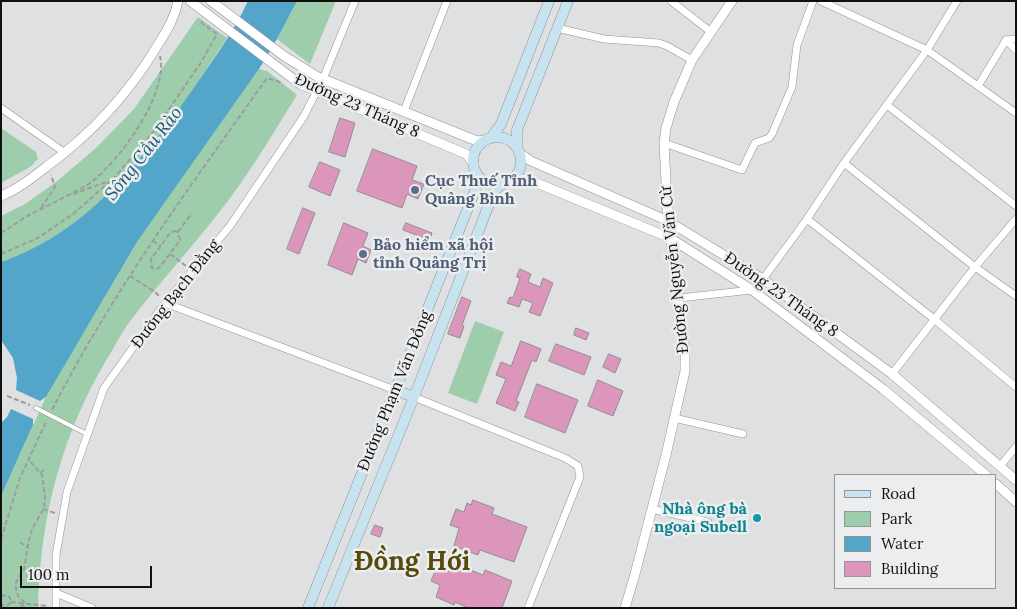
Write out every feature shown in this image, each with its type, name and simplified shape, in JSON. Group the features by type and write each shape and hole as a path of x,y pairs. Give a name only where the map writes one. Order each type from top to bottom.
{"main road":[{"path":"549,1 501,124 476,151 476,169 488,183 507,182 518,172 520,165 517,130 568,1"},
{"path":"488,139 501,137 509,140 518,150"},
{"name":"Đường Phạm Văn Đồng","path":"308,608 476,188 478,181 476,169"},
{"name":"Đường Phạm Văn Đồng","path":"328,608 414,397 493,194 496,189 507,182"},
{"path":"395,390 414,397"}],"street":[{"path":"1,196 17,189 48,166 106,116 145,66 176,15 178,1"},
{"name":"Đường 23 Tháng 8","path":"190,1 296,81 316,92 466,154 476,169"},
{"name":"Đường 23 Tháng 8","path":"211,1 284,56 303,69 323,79 472,139 478,141 488,139"},
{"name":"Đường Bạch Đằng","path":"56,607 56,555 67,492 104,388 165,303 230,226 304,116 323,79 355,1"},
{"path":"404,111 447,1"},
{"path":"671,1 711,32"},
{"name":"Đường Nguyễn Văn Cừ","path":"625,608 652,509 684,371 685,349 668,221 664,143 666,128 674,102 692,60 732,1"},
{"path":"664,143 742,170 755,143 770,138 792,87 797,45 813,1"},
{"path":"821,1 927,50 1016,113"},
{"path":"679,298 752,290 763,279 807,219 844,163 927,50 957,1"},
{"path":"557,28 604,39 659,43 692,60"},
{"path":"978,86 1006,40"},
{"path":"1006,40 1016,40"},
{"path":"1006,40 1016,50"},
{"path":"887,105 1016,206"},
{"path":"1,108 65,153"},
{"name":"Đường 23 Tháng 8","path":"518,150 531,161 668,221 763,279 892,374 1016,480"},
{"path":"844,163 1016,296"},
{"name":"Đường 23 Tháng 8","path":"507,182 527,179 670,238 752,290 883,389 985,474"},
{"path":"807,219 934,319 1016,387"},
{"path":"892,374 975,266 1016,219"},
{"path":"165,303 395,390"},
{"path":"414,397 565,458 578,466 580,477 528,608"},
{"path":"674,418 743,434"},
{"path":"1000,466 1016,447"},
{"path":"997,485 1016,502"},
{"path":"652,509 708,522"},
{"path":"56,593 92,608"}],"lane":[{"path":"36,408 88,434"}],"path":[{"path":"1,254 38,238 73,214 112,180 154,131 200,64 217,34 203,24 199,17"},
{"path":"1,233 92,182 110,165 144,117 156,93 162,74 158,45"},
{"path":"1,539 20,478 50,415 72,371 130,276 267,78 285,84 296,81"},
{"path":"39,210 55,187 48,166"},
{"path":"67,196 112,180"},
{"path":"178,232 180,240 170,254 160,267 152,268 151,259 170,233 178,232 192,213"},
{"path":"153,241 161,246"},
{"path":"170,254 192,271"},
{"path":"130,276 155,292 165,303"},
{"path":"7,396 36,408"},
{"path":"25,603 18,596 15,584 24,569 32,529 44,509 45,497 45,486 40,473 29,460"},
{"path":"40,473 46,468"},
{"path":"44,509 63,515"},
{"path":"20,542 28,548"},
{"path":"1,596 7,595 11,602"},
{"path":"1,605 7,606 11,602 56,607"},
{"path":"20,608 25,603"}],"green space":[{"path":"297,1 336,1 310,64 277,39"},
{"path":"198,17 227,38 158,138 132,170 104,199 73,225 39,246 1,262 1,216 25,204 56,182 96,148 134,109"},
{"path":"259,69 267,71 297,95 239,186 128,323 119,338 80,410 58,473 49,506 44,539 38,608 1,608 1,496 46,397 137,242"},
{"path":"1,128 36,152 38,159 30,167 1,183"},
{"path":"475,321 504,332 477,404 448,393"}],"water":[{"name":"Sông Cầu Rào","path":"248,1 297,1 259,69 137,242 46,397 40,401 16,390 17,378 13,358 1,340 1,262 32,249 60,233 85,214 131,169 172,118 214,59"},
{"path":"11,409 33,419 33,425 1,496 1,423"}],"building":[{"path":"340,118 355,123 345,157 329,152"},
{"path":"373,149 417,166 412,180 424,184 418,199 407,194 402,208 357,191"},
{"path":"320,162 340,170 330,196 309,187"},
{"path":"303,208 315,213 299,254 287,249"},
{"path":"344,223 368,233 363,246 371,250 366,263 358,259 352,275 328,265"},
{"path":"406,223 432,233 430,240 403,230"},
{"path":"520,269 531,274 528,282 540,287 543,278 553,283 540,316 529,312 533,303 522,299 519,307 507,303 510,297 513,298 520,278 517,277"},
{"path":"462,297 471,301 462,325 464,326 460,338 448,334"},
{"path":"576,328 589,333 586,340 574,335"},
{"path":"521,341 541,349 536,362 532,360 516,401 519,402 515,411 496,403 506,379 496,375 501,362 511,366"},
{"path":"556,344 591,357 584,375 549,361"},
{"path":"609,354 621,359 615,373 603,367"},
{"path":"598,380 623,391 613,416 588,406"},
{"path":"537,384 578,400 565,433 525,417"},
{"path":"473,500 494,508 492,514 527,527 514,562 480,550 478,555 454,546 459,528 450,525 456,509 464,512 467,503 471,505"},
{"path":"375,525 383,528 380,537 371,534"},
{"path":"450,557 469,565 468,569 483,575 485,570 512,581 502,608 468,608 455,602 454,605 436,597 440,585 431,581 437,567 445,570"}],"place":[{"name":"Cục Thuế Tỉnh Quảng Bình","path":"415,190"},
{"name":"Bảo hiểm xã hội tỉnh Quảng Trị","path":"363,254"},
{"name":"Nhà ông bà ngoại Subell","path":"757,518"}],"district":[{"name":"Đồng Hới","path":"412,563"}]}
